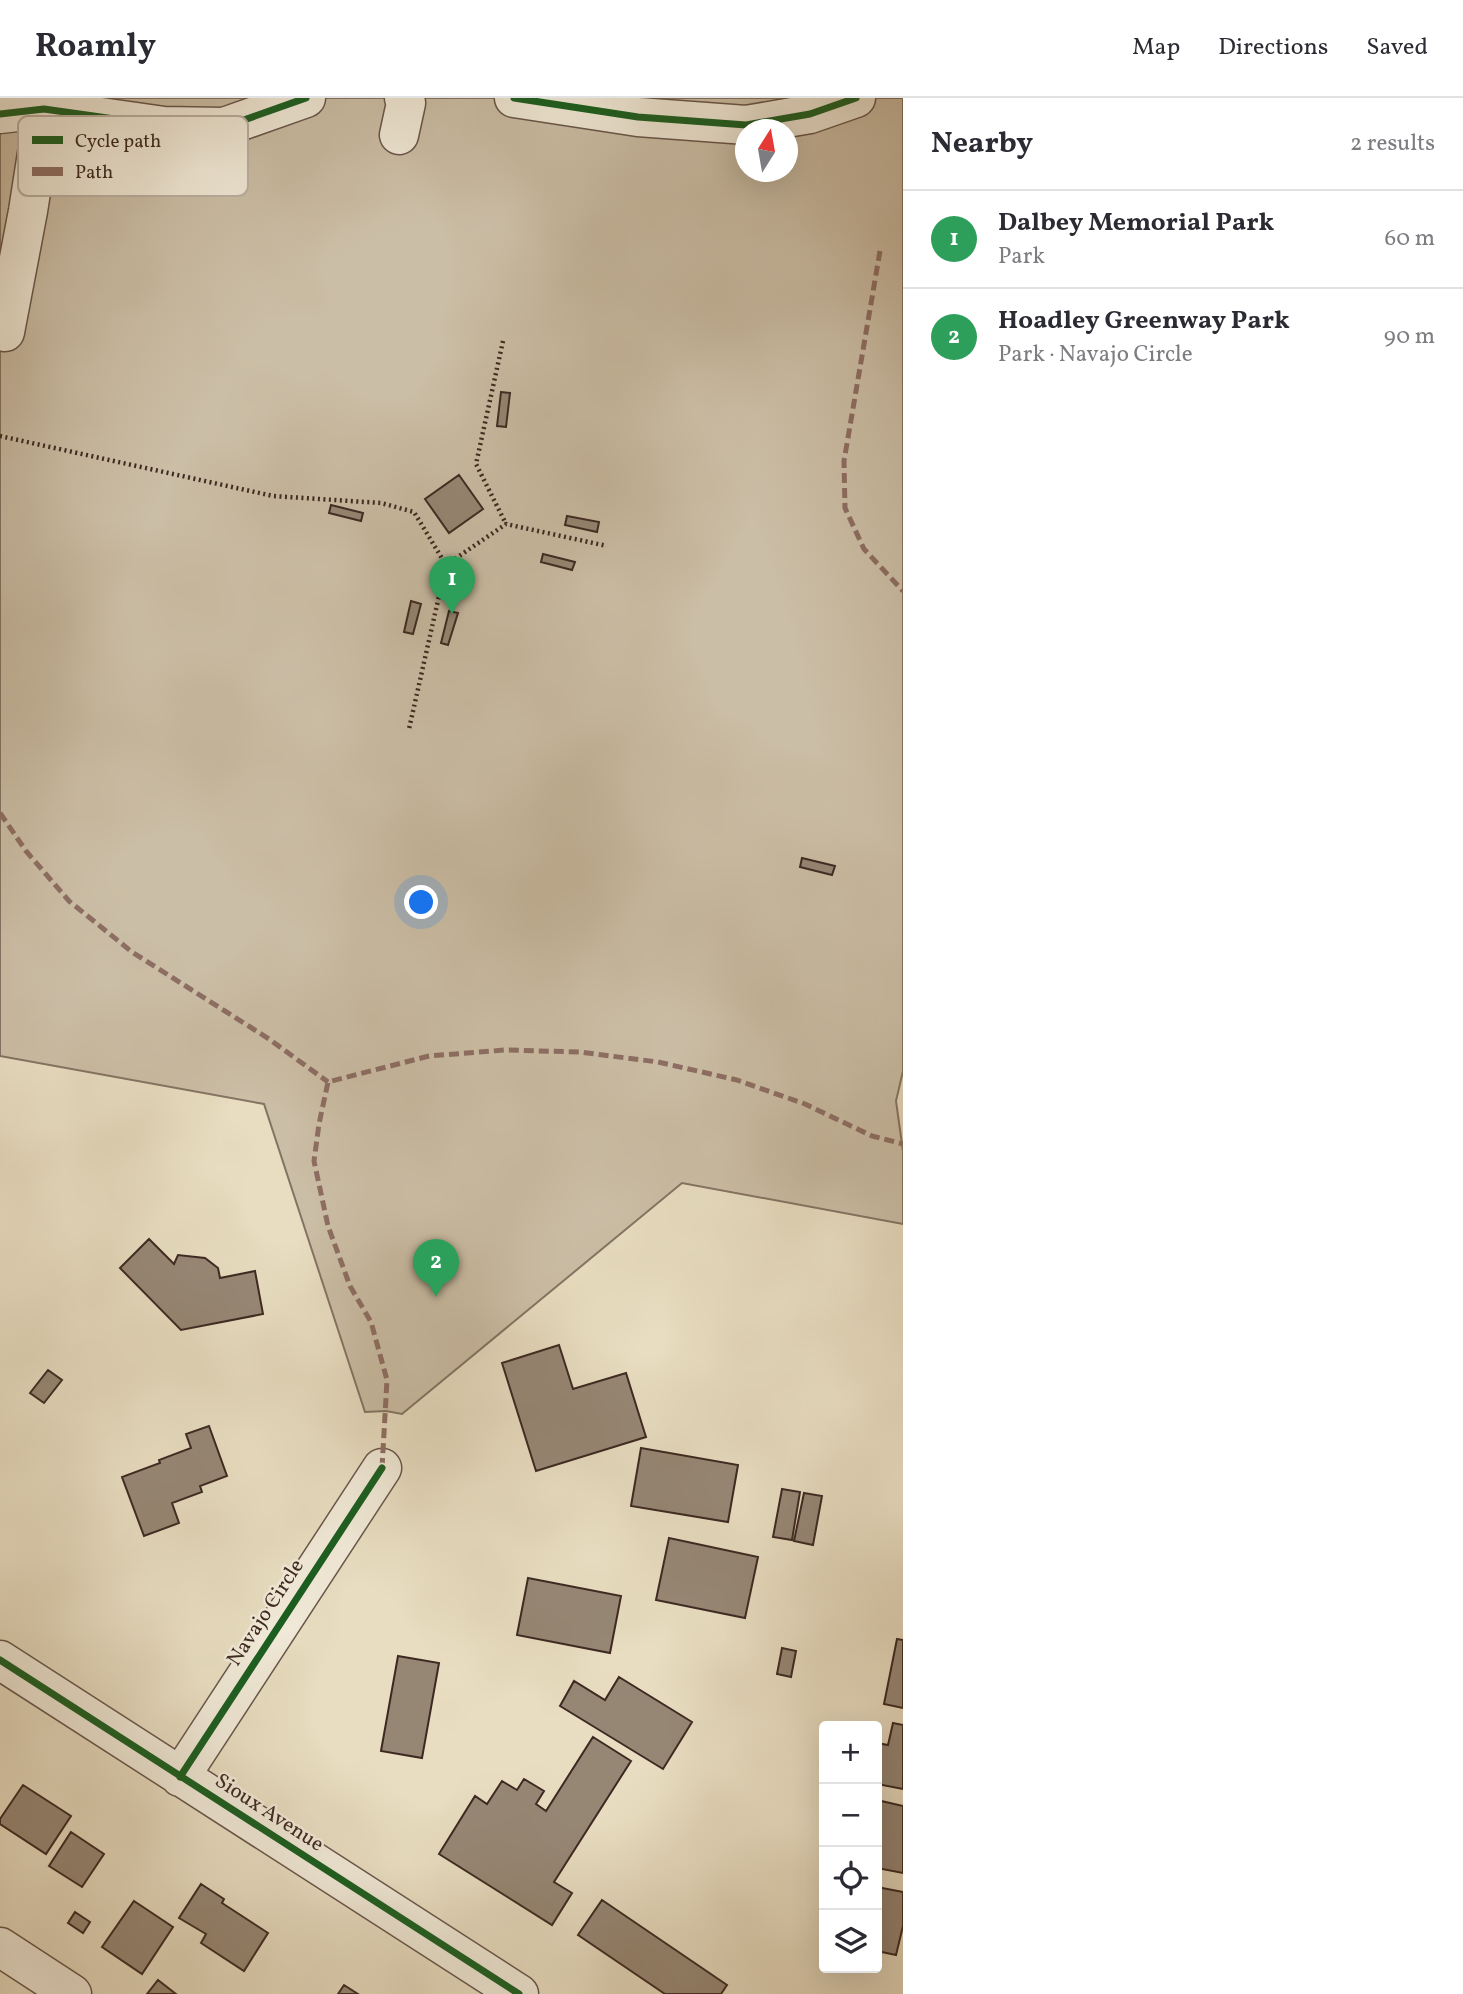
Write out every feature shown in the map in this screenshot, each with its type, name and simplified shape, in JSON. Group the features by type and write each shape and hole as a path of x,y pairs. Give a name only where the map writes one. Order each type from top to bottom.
{"street":[{"path":"248,119 306,98"},
{"path":"399,135 406,103 404,98"},
{"path":"514,98 639,117 748,112 810,114 856,98"},
{"path":"43,116 44,109"},
{"path":"0,114 44,109 93,116"},
{"path":"5,332 30,196"},
{"name":"Navajo Circle","path":"180,1777 382,1468"},
{"name":"Sioux Avenue","path":"0,1660 519,1994"},
{"path":"0,1947 72,1994"}],"path":[{"path":"503,341 476,464 506,524"},
{"path":"0,436 273,496 381,503 414,512 446,565"},
{"path":"409,729 446,565 506,524 607,546"}],"shaded area":[{"path":"0,98 903,98 903,1071 896,1101 903,1151 903,1224 682,1183 402,1414 386,1411 365,1412 264,1104 0,1056"}],"building":[{"path":"501,392 510,393 506,427 497,426"},
{"path":"459,475 483,509 449,533 425,499"},
{"path":"331,505 363,513 361,521 329,513"},
{"path":"567,516 599,522 597,532 565,525"},
{"path":"543,554 575,562 572,570 541,562"},
{"path":"411,601 421,604 413,634 404,632"},
{"path":"449,611 458,613 448,645 441,643"},
{"path":"802,858 835,866 832,875 800,867"},
{"path":"149,1239 174,1264 178,1255 205,1258 218,1268 220,1278 255,1271 263,1314 181,1330 120,1268"},
{"path":"559,1345 573,1389 626,1373 646,1437 536,1471 502,1363"},
{"path":"48,1370 62,1380 44,1403 30,1393"},
{"path":"209,1426 227,1476 200,1486 202,1492 172,1503 179,1523 144,1536 122,1477 191,1448 186,1434"},
{"path":"641,1448 738,1465 728,1522 631,1506"},
{"path":"782,1489 800,1492 792,1540 773,1537"},
{"path":"804,1493 822,1496 813,1545 794,1541"},
{"path":"669,1538 758,1557 745,1618 656,1600"},
{"path":"528,1578 621,1596 610,1653 517,1635"},
{"path":"897,1639 903,1640 903,1708 884,1704"},
{"path":"782,1648 796,1651 791,1677 777,1674"},
{"path":"398,1656 439,1663 422,1758 381,1751"},
{"path":"619,1677 692,1722 663,1769 560,1706 574,1681 605,1700"},
{"path":"893,1723 903,1725 903,1789 882,1785 882,1744 888,1745"},
{"path":"593,1737 631,1761 554,1882 572,1893 552,1925 439,1854 475,1796 487,1804 502,1781 517,1790 524,1779 544,1791 536,1804 546,1811"},
{"path":"23,1785 71,1816 46,1854 0,1824 0,1819"},
{"path":"882,1801 903,1806 903,1873 882,1869"},
{"path":"71,1832 104,1854 82,1887 49,1866"},
{"path":"201,1884 224,1899 222,1903 268,1933 244,1971 201,1943 206,1934 179,1918"},
{"path":"882,1888 903,1892 903,1926 896,1955 882,1952"},
{"path":"602,1900 727,1985 721,1994 665,1994 578,1935"},
{"path":"134,1901 173,1927 142,1974 102,1947"},
{"path":"75,1912 90,1922 83,1933 68,1923"},
{"path":"158,1980 176,1994 147,1994"},
{"path":"344,1985 358,1994 338,1994"}],"marked path":[{"path":"880,251 844,461 845,508 864,549 903,591"},
{"path":"0,813 26,851 69,901 132,952 269,1039 328,1082"},
{"path":"382,1468 387,1380 371,1322 350,1286 328,1226 314,1161 328,1082 429,1056 505,1050 579,1052 658,1062 737,1080 805,1104 872,1136 903,1144"}],"cycle path":[{"path":"248,119 306,98"},
{"path":"514,98 638,117 746,125 810,114 856,98"},
{"path":"0,114 44,109 93,116"},
{"path":"180,1777 382,1468"},
{"path":"0,1660 519,1994"}],"place":[{"name":"Dalbey Memorial Park","path":"452,614"},
{"name":"Hoadley Greenway Park","path":"436,1297"}]}
